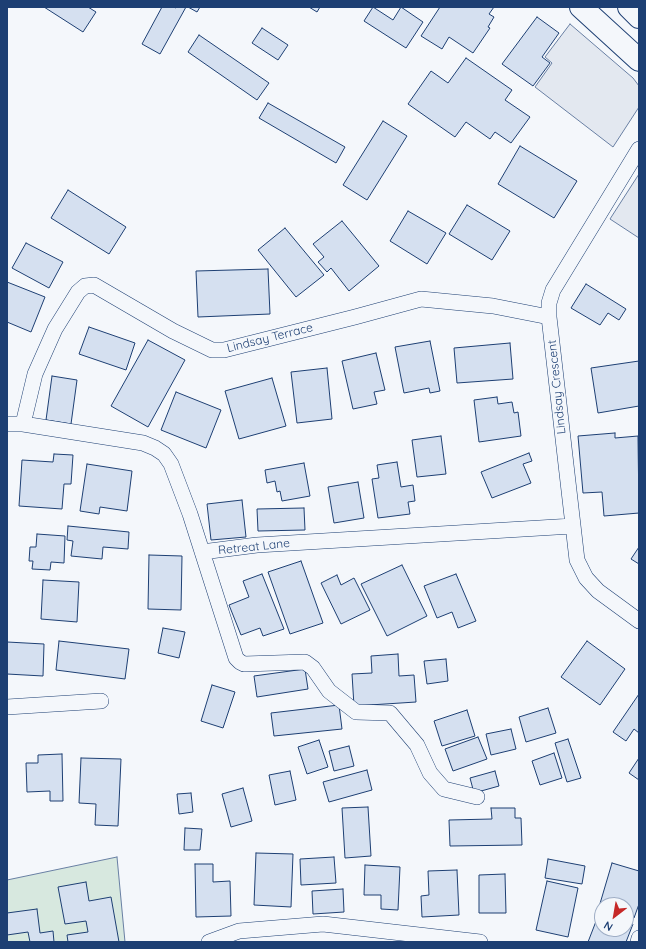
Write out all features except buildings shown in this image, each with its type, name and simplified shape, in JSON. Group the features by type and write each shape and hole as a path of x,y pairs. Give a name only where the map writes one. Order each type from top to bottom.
{"highway":[{"path":"581,7 639,60"},
{"path":"629,7 639,17"}],"street":[{"name":"Lindsay Crescent","path":"639,149 553,290 549,303 549,317 577,560 586,578 598,591 639,622"},
{"name":"Lindsay Terrace","path":"23,424 35,374 55,329 78,292 85,286 94,285 173,332 212,350 224,350 355,318 421,299 493,306 549,317"},
{"name":"Retreat Lane","path":"7,424 23,424 142,443 155,448 164,454 171,464 202,552 258,545 573,526"},
{"path":"202,552 236,658 240,662 244,664 305,662 313,668 329,691 356,712 390,713 417,745 430,773 444,790 477,797"},
{"path":"7,707 101,701"},
{"path":"209,942 239,931 323,924 422,938 480,942"},
{"path":"638,942 639,938"}],"shaded area":[{"path":"570,24 633,78 639,86 639,107 613,147 535,87 552,63 545,57"},
{"path":"639,174 639,238 610,219"},
{"path":"117,857 125,942 7,942 7,880"}]}
